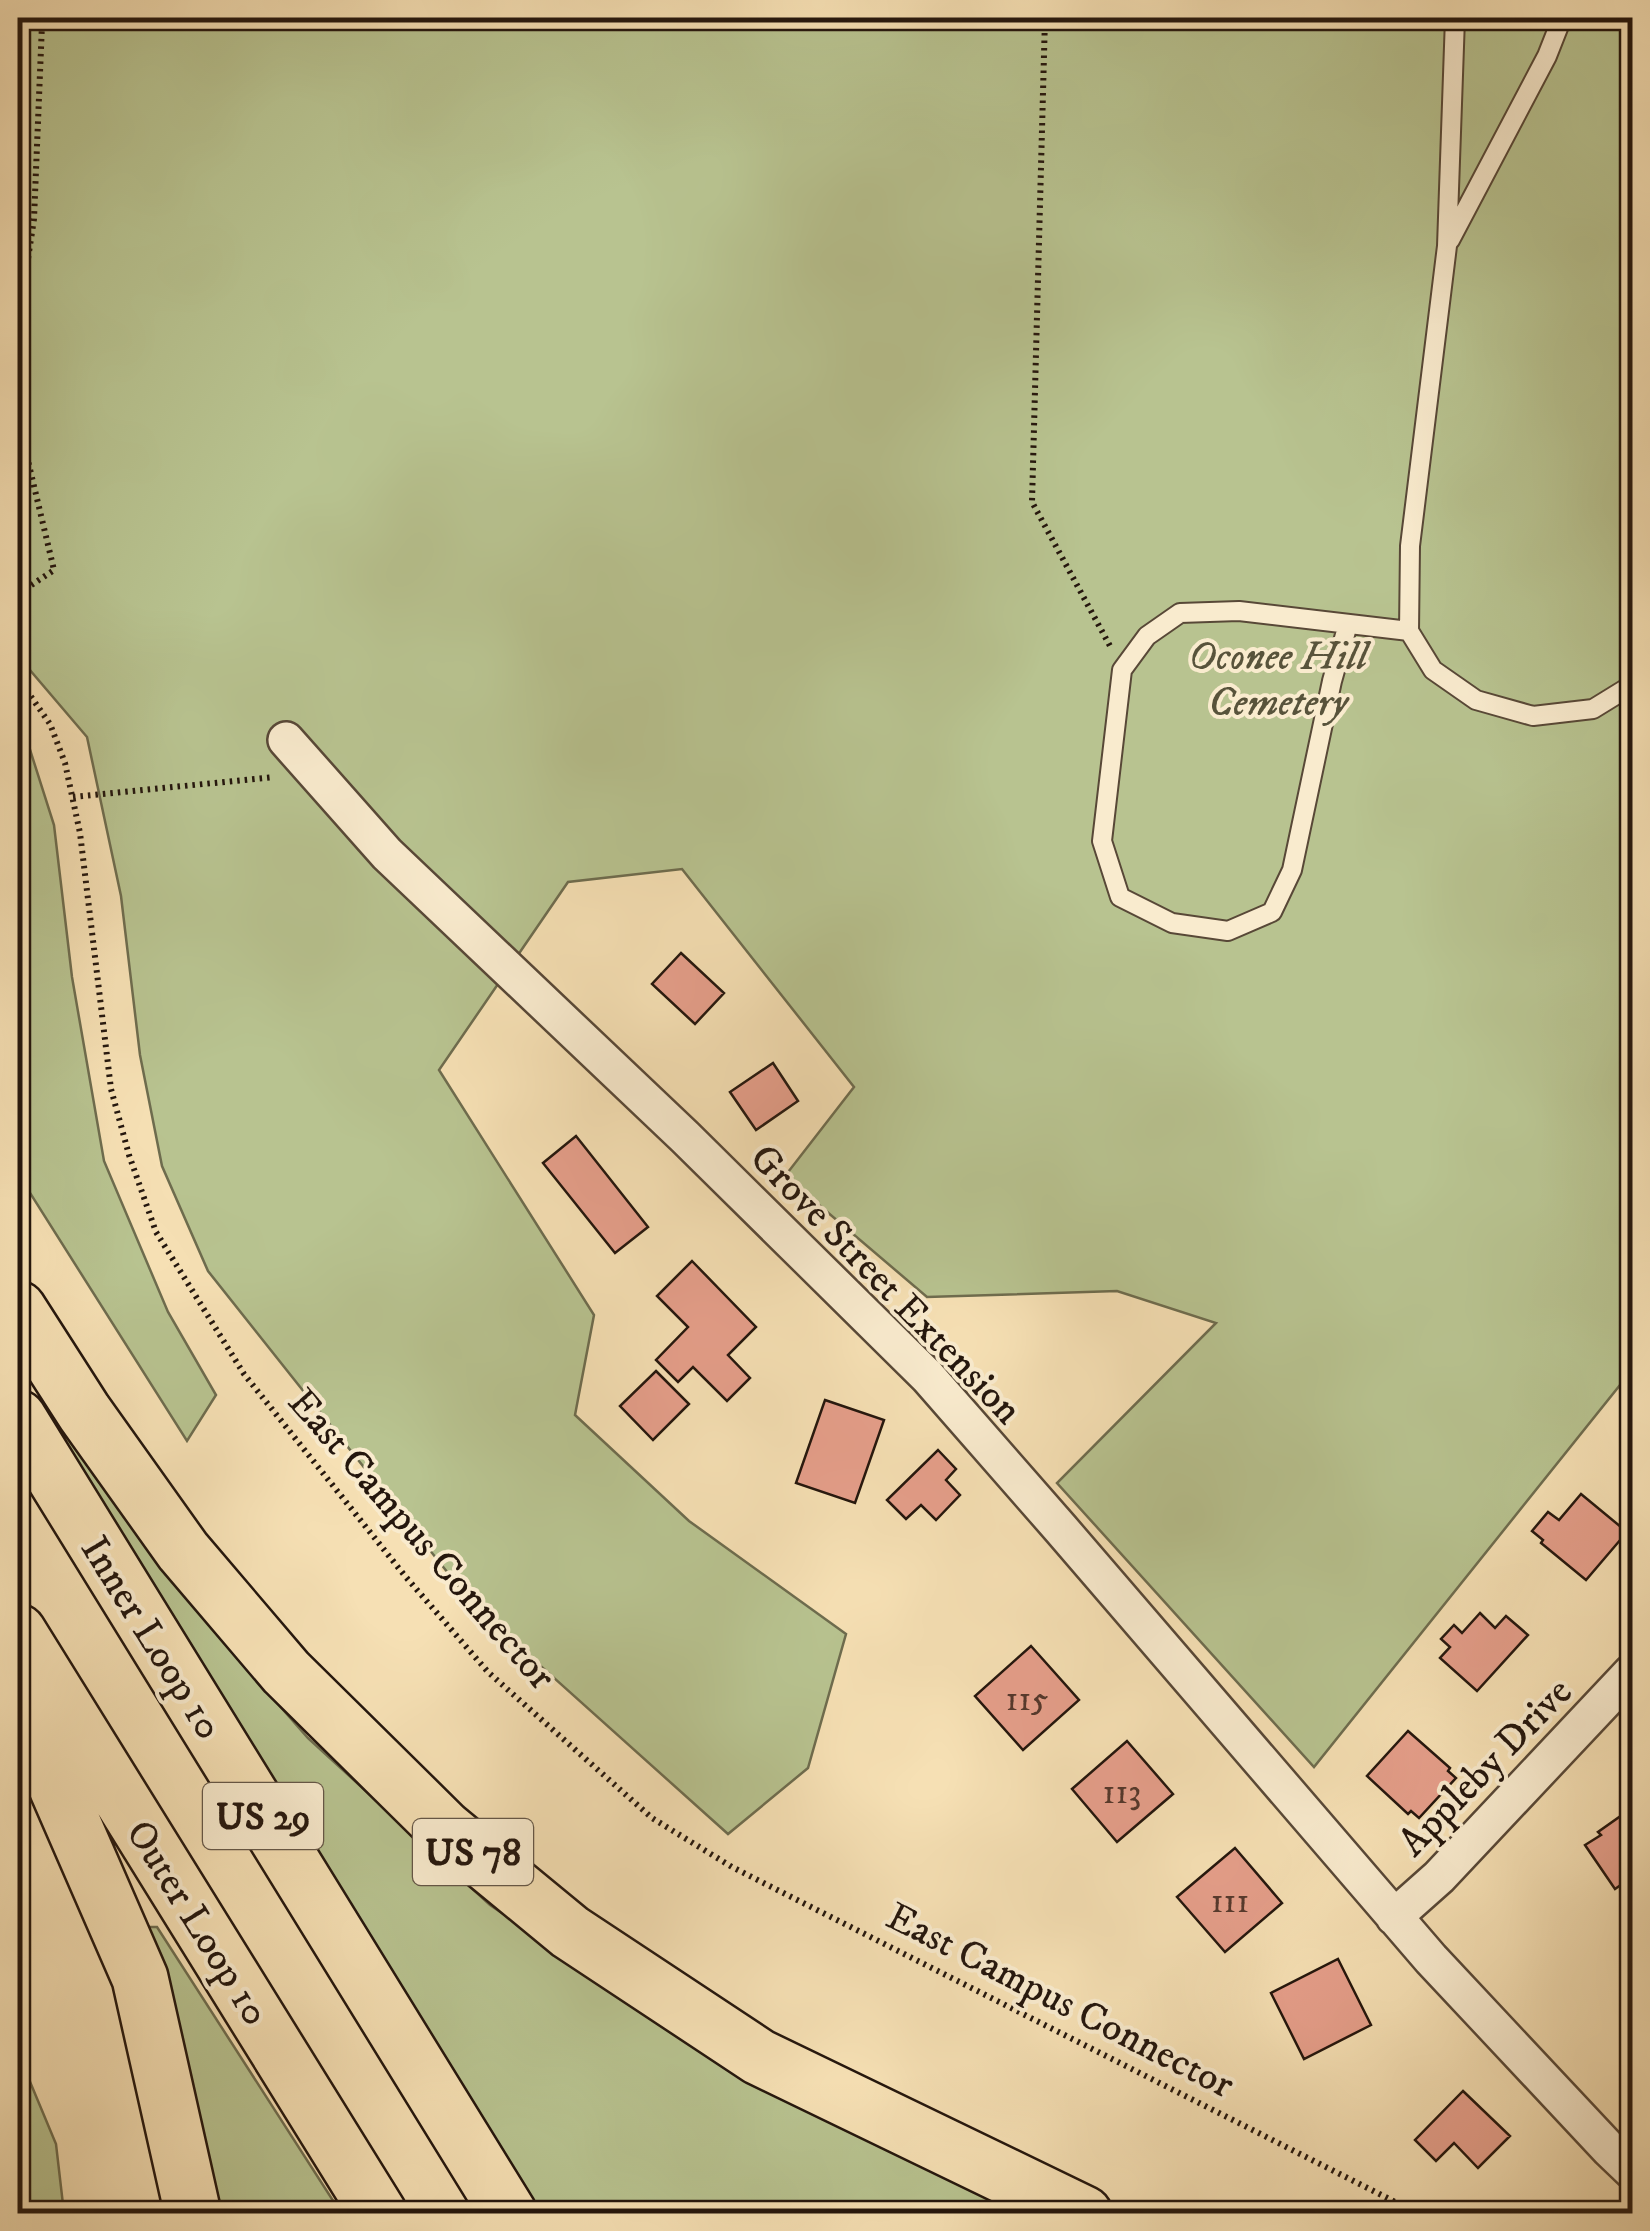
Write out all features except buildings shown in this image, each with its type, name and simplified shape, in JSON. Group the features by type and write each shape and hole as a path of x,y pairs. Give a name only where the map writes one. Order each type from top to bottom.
{"highway":[{"name":"US 78","path":"18,1308 84,1412 183,1551 286,1672 444,1829 570,1932 760,2057 1084,2214"},
{"name":"Inner Loop 10","path":"18,1418 509,2214"},
{"name":"Outer Loop 10","path":"18,1632 379,2214"},
{"path":"18,1706 140,1978 193,2214"}],"street":[{"name":"Grove Street Extension","path":"286,740 386,854 684,1137 928,1377 1431,1959 1632,2171"},
{"name":"Appleby Drive","path":"1394,1917 1438,1877 1632,1672"}],"lane":[{"path":"1455,18 1447,246 1410,546 1409,631 1432,670 1461,690 1476,700 1533,716 1593,708 1632,685"},
{"path":"1447,246 1547,56 1562,18"},
{"path":"1348,624 1292,870 1272,912 1228,931 1172,924 1120,896 1102,841 1122,670 1147,636 1180,613 1239,611 1409,631"}],"path":[{"path":"18,325 34,220 42,24 49,18"},
{"path":"1045,18 1032,502 1122,670"},
{"path":"18,418 54,570 18,594"},
{"name":"East Campus Connector","path":"18,678 50,724 65,763 85,867 112,1089 129,1155 156,1232 244,1374 405,1576 488,1672 652,1818 732,1867 1419,2214"},
{"path":"72,797 315,773"}],"green space":[{"name":"Oconee Hill Cemetery","path":"18,18 1004,18 1005,23 1006,18 1632,18 1632,1370 1314,1767 1057,1483 1216,1323 1117,1291 927,1297 785,1176 854,1087 682,869 568,882 439,1070 594,1315 575,1415 689,1521 846,1634 808,1768 728,1834 475,1607 208,1271 162,1166 140,1055 121,896 87,737 18,656"},
{"path":"18,727 25,734 54,825 72,977 104,1161 168,1312 216,1395 187,1441 18,1174"},
{"path":"71,1431 148,1544 227,1646 308,1738 490,1905 741,2075 1037,2213 539,2213 55,1437"},
{"path":"146,1927 157,1927 341,2213 215,2213"},
{"path":"18,2053 56,2144 64,2213 18,2213"}]}
